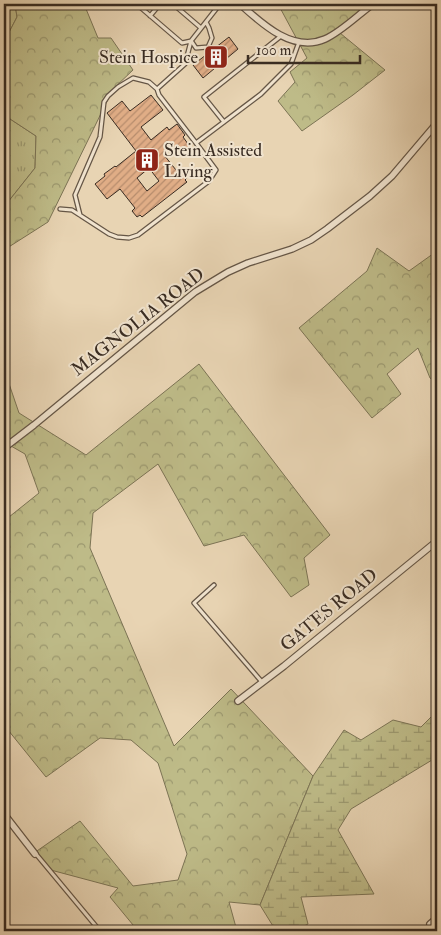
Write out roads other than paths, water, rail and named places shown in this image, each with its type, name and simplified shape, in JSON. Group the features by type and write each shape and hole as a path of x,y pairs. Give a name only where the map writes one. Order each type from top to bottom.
{"street":[{"path":"240,4 276,33 299,42 314,42 326,38 373,4"},
{"name":"MAGNOLIA ROAD","path":"4,448 195,292 228,272 248,263 292,249 311,240 327,229 370,196 392,176 437,123"},
{"name":"GATES ROAD","path":"238,701 284,666 437,541"},
{"path":"4,814 35,854"},
{"path":"430,924 437,918"}],"lane":[{"path":"139,4 140,7 182,43 191,41"},
{"path":"150,16 160,4"},
{"path":"172,4 201,28"},
{"path":"210,4 216,9"},
{"path":"157,89 185,64 191,41 220,4"},
{"path":"191,41 196,48 208,47 212,38 206,22"},
{"path":"224,122 204,97 282,36"},
{"path":"196,143 261,94 291,64 299,42"},
{"path":"60,209 72,210 109,234 129,238 138,235 210,180 216,170 159,95 157,89 149,82 133,78 128,80 108,96 104,102 100,137 76,195 80,215"},
{"path":"214,585 194,603 262,682"},
{"path":"35,854 100,931"}],"waterway":[{"path":"125,4 129,6"}],"place":[{"name":"Stein Hospice","path":"216,57"},
{"name":"Stein Assisted Living","path":"147,160"}]}
